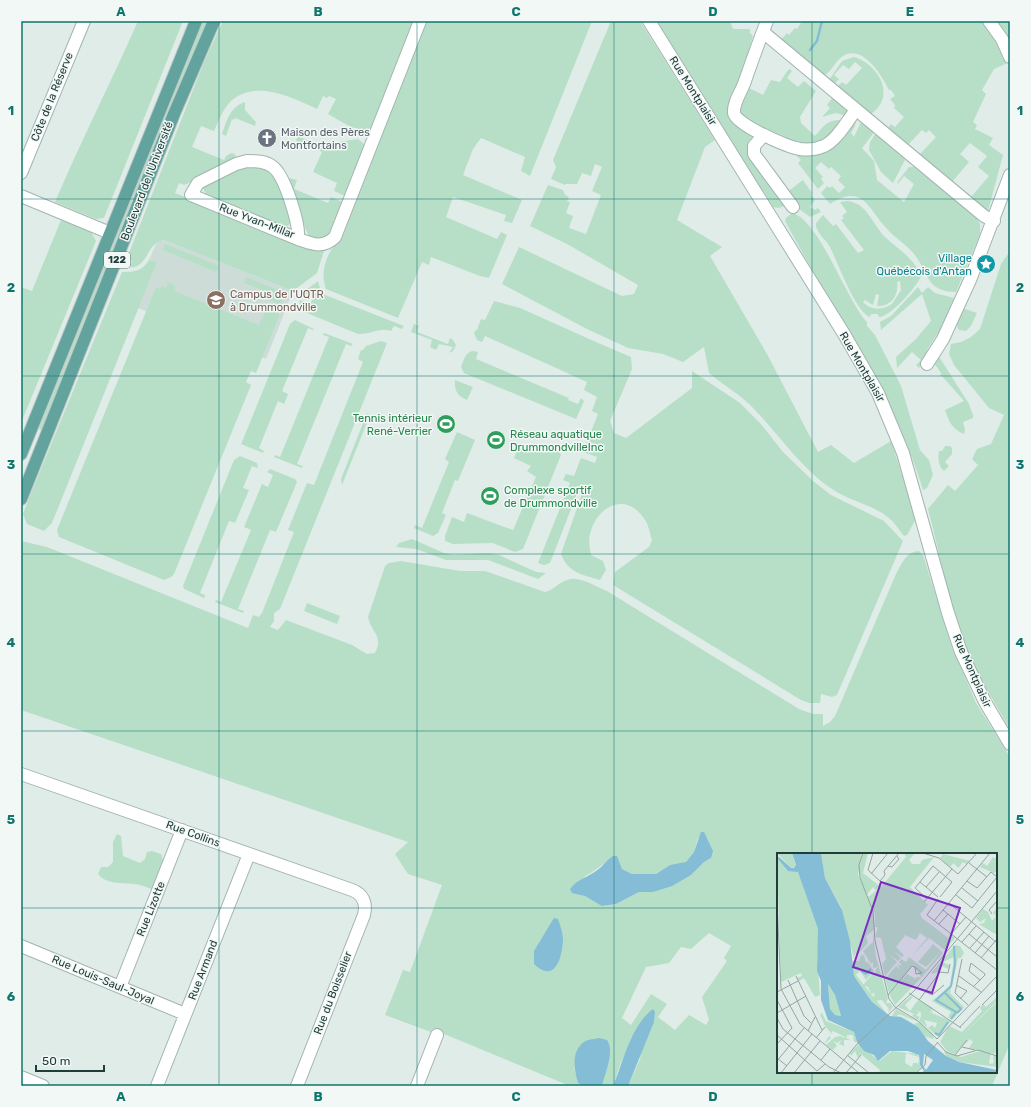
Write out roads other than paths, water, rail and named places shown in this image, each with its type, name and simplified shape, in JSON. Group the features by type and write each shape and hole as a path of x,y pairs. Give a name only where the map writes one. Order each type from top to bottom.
{"main road":[{"name":"Boulevard de l'Université","path":"21,454 196,21"},
{"name":"Boulevard de l'Université","path":"21,498 174,114 214,21"}],"street":[{"name":"Côte de la Réserve","path":"21,173 84,21"},
{"path":"298,239 321,246 327,244 335,237 420,21"},
{"name":"Rue Montplaisir","path":"649,21 844,334 881,399 907,465 944,600 959,645 976,684 1010,744"},
{"path":"989,21 1002,39 1010,57"},
{"path":"856,110 829,143 822,147 800,149 762,134 738,119 734,112 735,105 765,26 856,110 984,216 994,221"},
{"path":"762,134 761,138 754,146 754,154 793,206"},
{"name":"Rue Yvan-Millar","path":"256,161 265,163 273,167 282,178 297,223 298,239 190,195 198,183 236,164 256,161"},
{"path":"927,364 943,339 970,280 994,221 1010,175"},
{"path":"21,196 110,233"},
{"name":"Rue Collins","path":"21,774 352,890 363,898"},
{"name":"Rue Lizotte","path":"120,987 182,830"},
{"name":"Rue Armand","path":"157,1086 249,854"},
{"name":"Rue du Boisselier","path":"297,1086 364,915 365,908 363,898"},
{"name":"Rue Louis-Saul-Joyal","path":"21,946 185,1014"},
{"path":"418,1085 437,1035"},
{"path":"21,1077 43,1086"}],"water":[{"path":"701,832 704,832 713,851 711,858 704,862 691,875 672,886 653,892 639,892 616,904 602,906 585,896 572,893 570,889 579,881 593,873 613,856 617,856 622,869 632,874 656,874 670,865 686,862 694,852"},
{"path":"554,918 558,919 561,929 563,937 562,947 559,961 556,966 552,970 547,971 534,964 534,951"},
{"path":"653,1009 655,1012 654,1022 628,1086 613,1086 633,1034 645,1016"},
{"path":"599,1038 607,1040 610,1050 609,1062 602,1086 584,1086 578,1083 575,1072 575,1056 577,1050 584,1042"}],"waterway":[{"path":"810,50 817,41 822,21"}],"place":[{"name":"Maison des Pères Montfortains","path":"267,138"},
{"name":"Village Québécois d'Antan","path":"986,264"},
{"name":"Campus de l'UQTR à Drummondville","path":"216,300"},
{"name":"Tennis intérieur René-Verrier","path":"446,424"},
{"name":"Réseau aquatique DrummondvilleInc","path":"496,440"},
{"name":"Complexe sportif de Drummondville","path":"490,496"}]}
